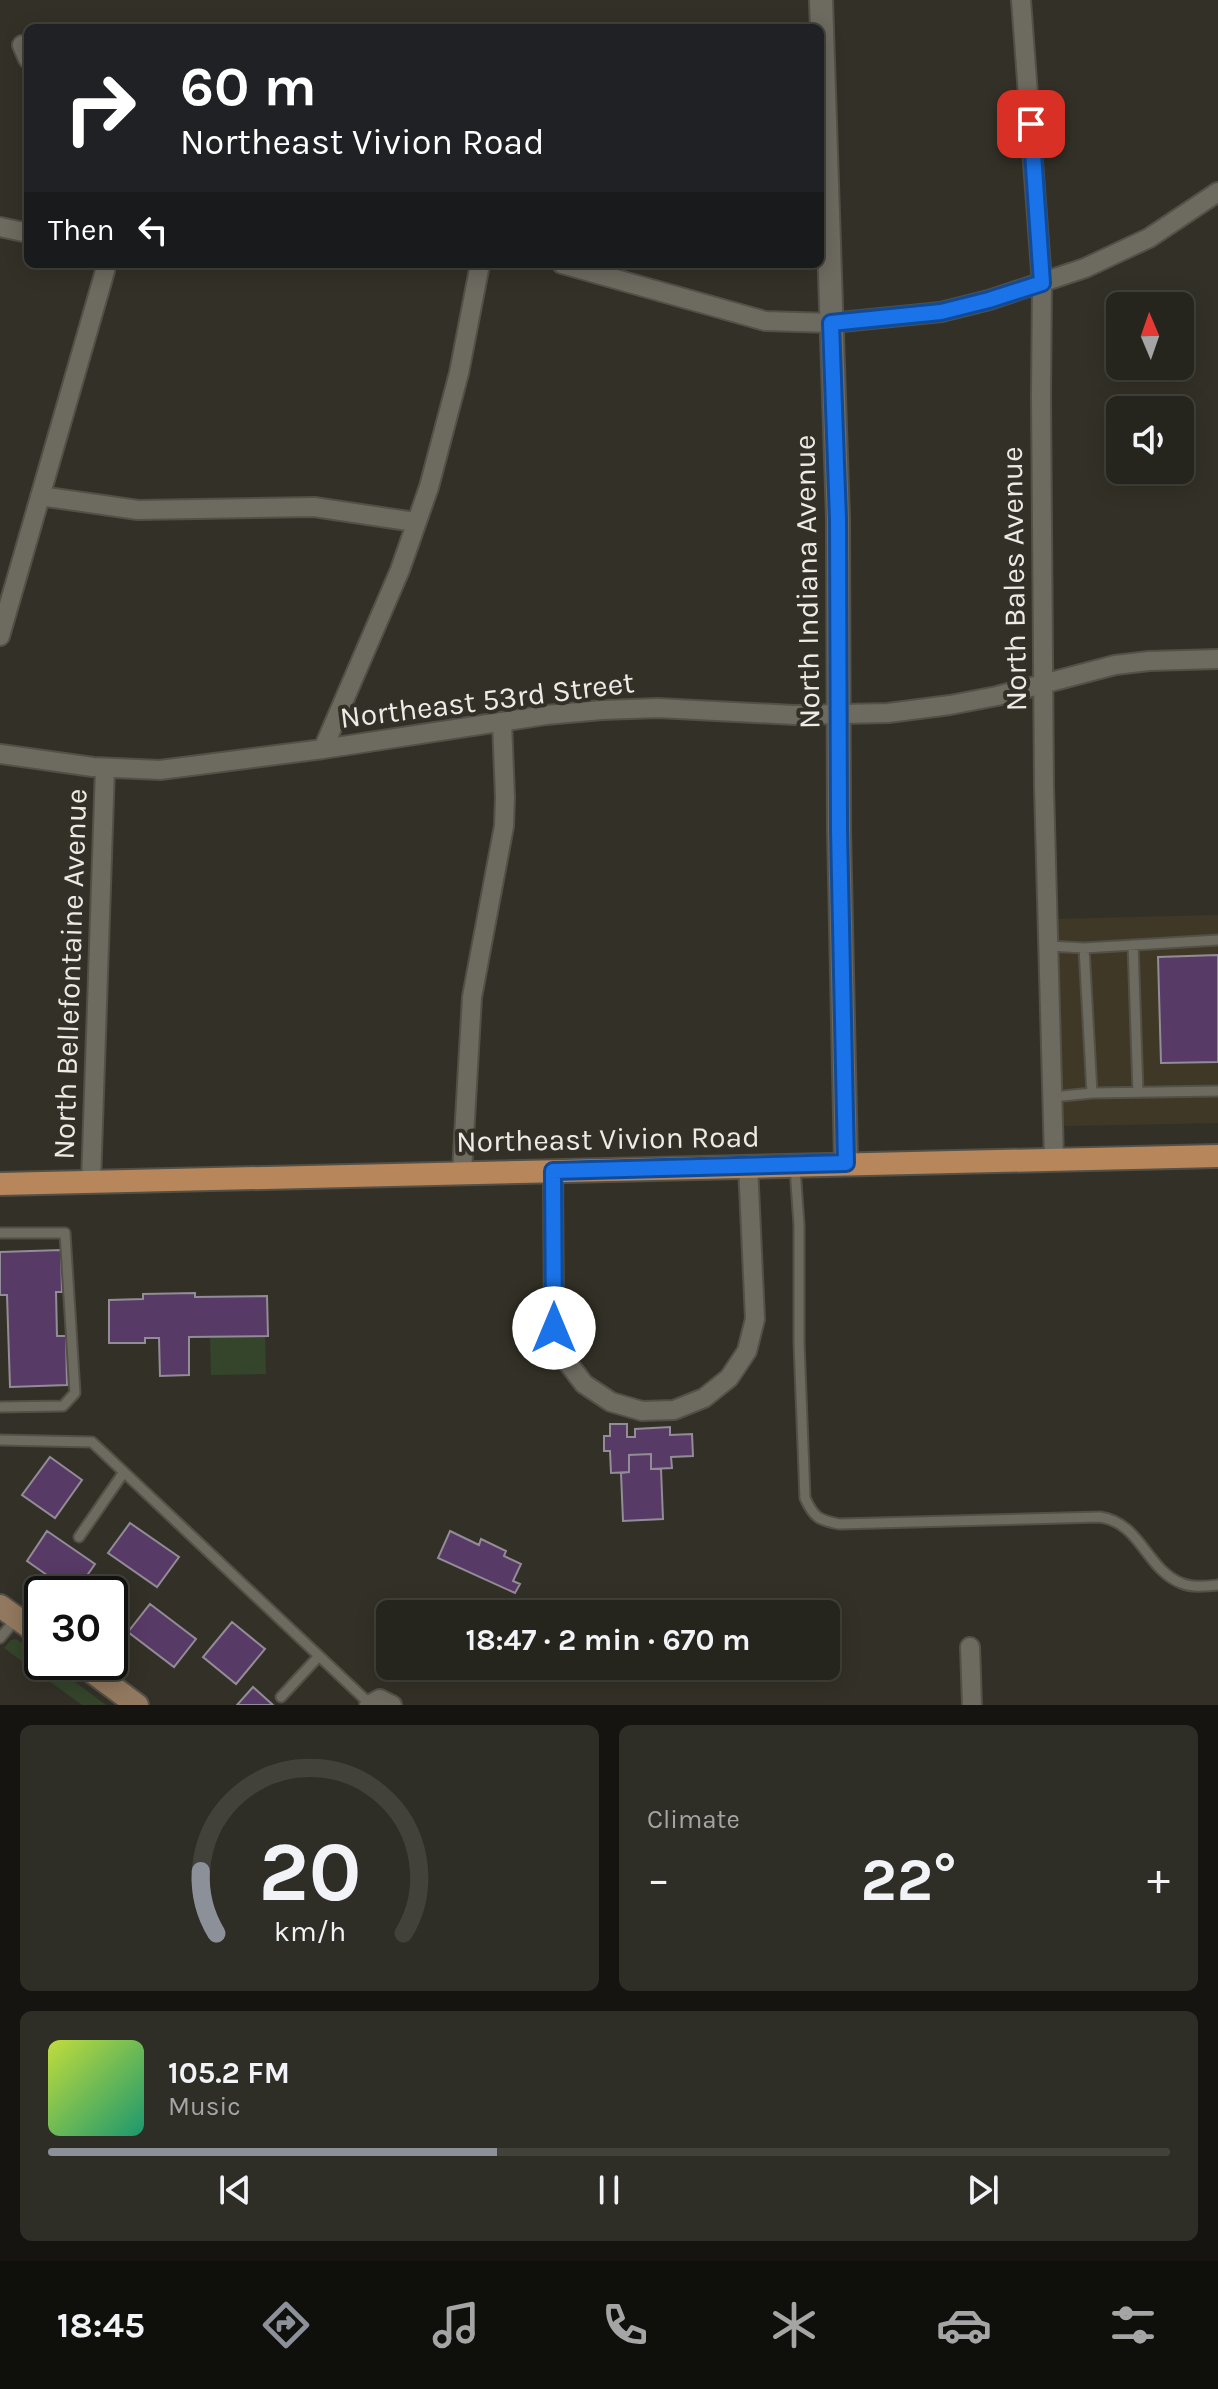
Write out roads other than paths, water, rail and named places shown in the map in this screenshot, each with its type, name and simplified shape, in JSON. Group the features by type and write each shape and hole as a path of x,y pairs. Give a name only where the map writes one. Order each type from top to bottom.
{"main road":[{"name":"Northeast Vivion Road","path":"0,1184 1218,1156"},
{"path":"103,1680 137,1705"}],"street":[{"name":"North Indiana Avenue","path":"821,0 822,24"},
{"name":"North Bales Avenue","path":"1021,0 1042,283 1043,684 1054,1159"},
{"name":"North Indiana Avenue","path":"824,97 838,519 846,1163"},
{"path":"576,268 765,321 831,323 941,312 989,300 1085,268 1149,238 1218,192"},
{"path":"0,227 24,232"},
{"path":"0,636 105,268"},
{"path":"323,749 400,570 429,487 459,373 479,268"},
{"path":"40,496 138,510 314,507 415,522"},
{"name":"Northeast 53rd Street","path":"0,754 105,768 160,770 546,715 602,710 658,708 794,715 888,713 950,705 1115,665 1218,659"},
{"path":"462,1172 472,997 504,826 502,722"},
{"name":"North Bellefontaine Avenue","path":"91,1182 105,768"},
{"path":"553,1171 554,1328 565,1359 584,1384 611,1402 642,1411 674,1410 704,1398 729,1378 747,1351 755,1319 748,1165"},
{"path":"970,1647 972,1705"}],"lane":[{"path":"1049,946 1084,948 1218,940"},
{"path":"1133,945 1138,1092"},
{"path":"1084,948 1092,1093"},
{"path":"1053,1097 1092,1093 1218,1091"},
{"path":"795,1164 805,1498 811,1511 821,1520 839,1524 1113,1519 1135,1536 1152,1559 1180,1583 1199,1587 1218,1585"},
{"path":"0,1233 65,1233 75,1393 63,1406 0,1407"},
{"path":"0,1440 92,1442 319,1656 378,1703"},
{"path":"79,1537 124,1472"},
{"path":"0,1638 8,1612"},
{"path":"281,1697 319,1656"}]}
